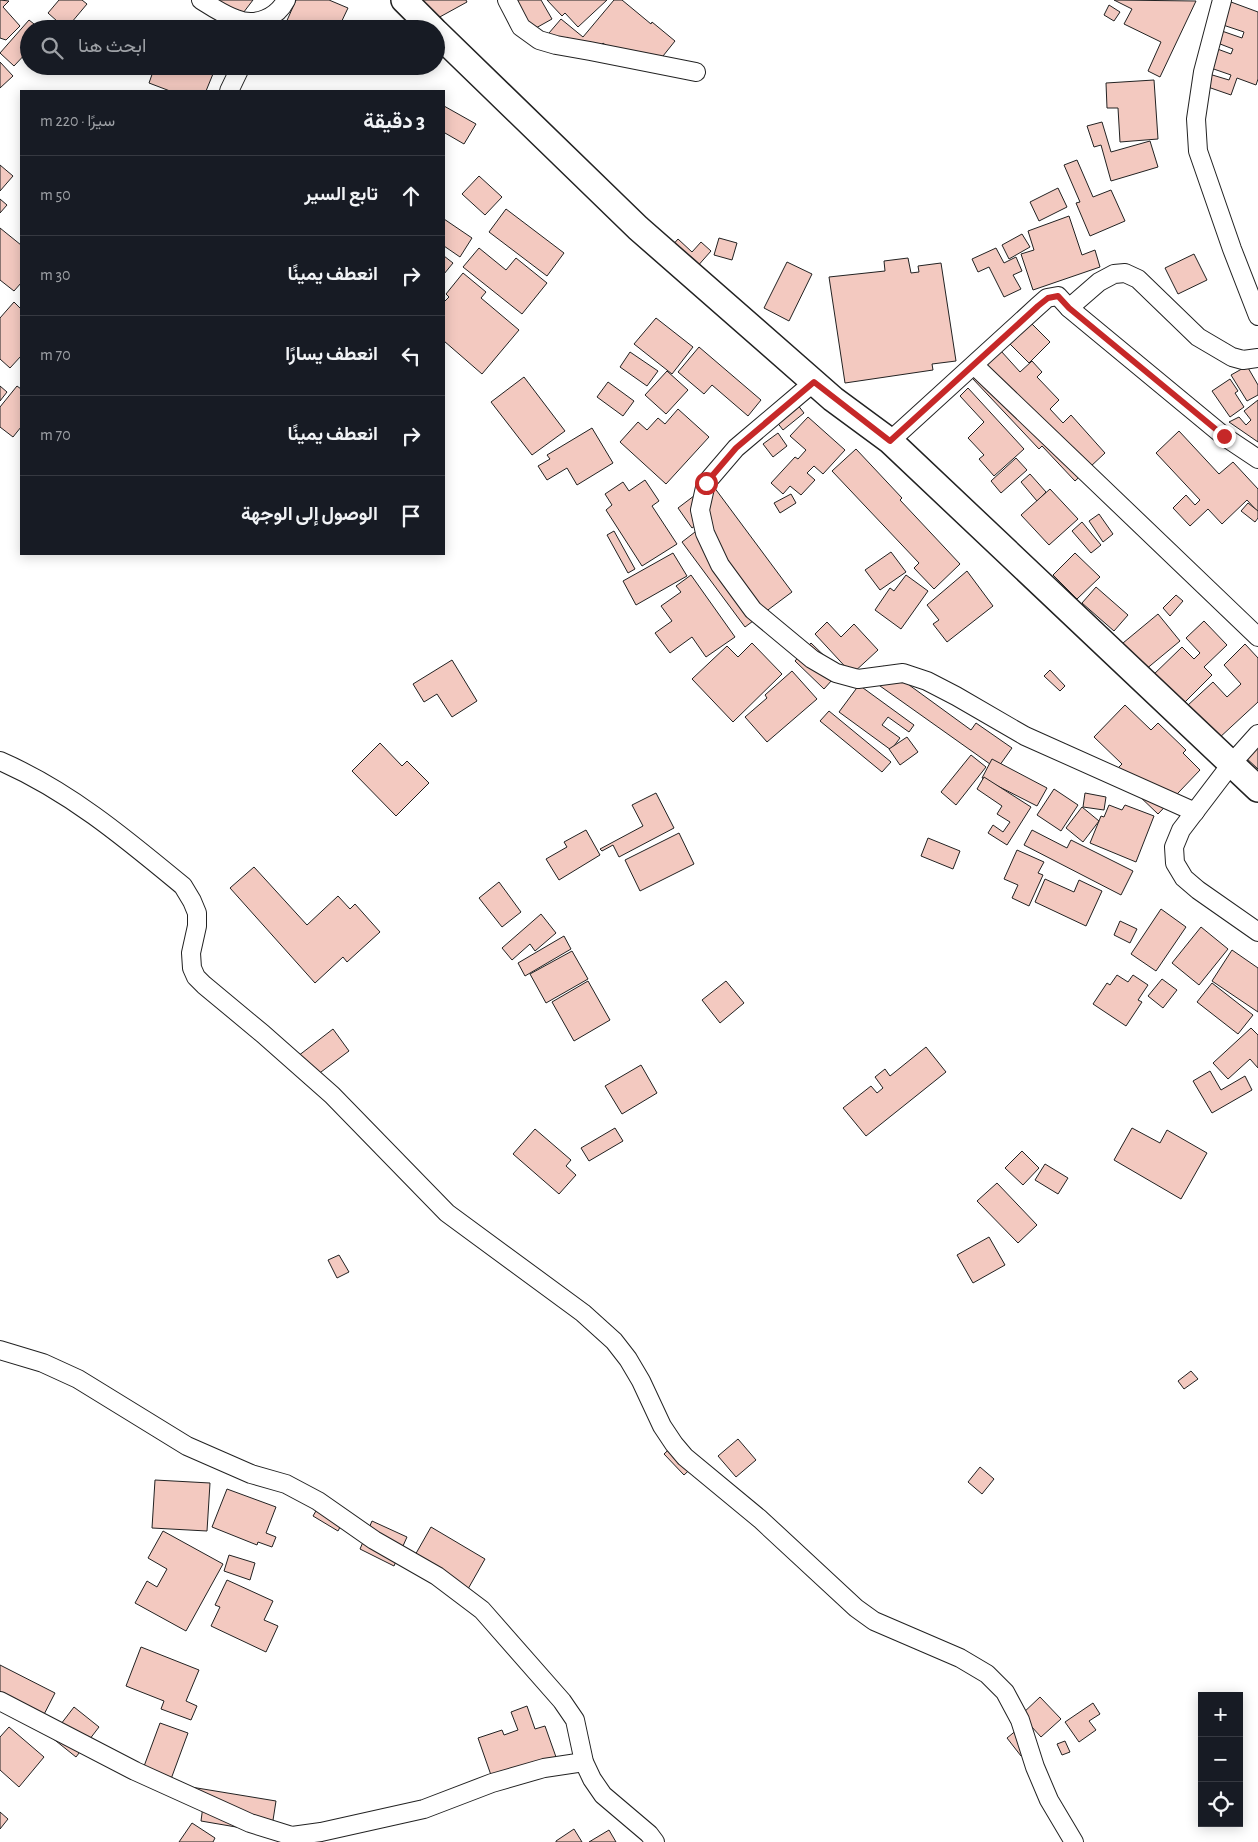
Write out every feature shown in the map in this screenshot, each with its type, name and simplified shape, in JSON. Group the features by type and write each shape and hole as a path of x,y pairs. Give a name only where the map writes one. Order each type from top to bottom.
{"main road":[{"path":"404,0 424,20"},
{"path":"445,41 638,228 814,382 890,441 1258,789"}],"street":[{"path":"201,0 237,20"},
{"path":"268,20 275,15 286,0"},
{"path":"507,0 521,27 539,40 556,46 590,50 696,72"},
{"path":"1222,0 1202,72 1196,119 1198,151 1232,250 1258,316"},
{"path":"229,90 237,75"},
{"path":"1069,308 1099,282 1114,274 1125,273 1138,279 1198,337 1232,357 1242,360 1258,358"},
{"path":"890,441 1048,298 1058,296 1069,308 1224,436 1258,459"},
{"path":"974,365 1258,637"},
{"path":"814,382 736,448 706,483 700,510 705,533 720,565 753,610 812,659 836,673 858,679 903,673 927,681 1025,736 1195,812"},
{"path":"1258,734 1232,763 1180,830 1174,847 1175,863 1184,878 1258,932"},
{"path":"0,762 30,774 88,810 183,886 197,913 197,926 191,953 192,968 196,977 332,1095 447,1213 583,1314 614,1341 628,1359 641,1381 662,1426 685,1457 760,1520 856,1608 874,1621 960,1658 988,1674 1005,1692 1020,1720 1035,1766 1049,1800 1074,1842"},
{"path":"0,1350 43,1363 78,1379 187,1446 251,1474 286,1484 318,1501 374,1540 437,1576 482,1610 562,1701 575,1720 584,1762 592,1779 603,1795 650,1834 655,1842"},
{"path":"0,1701 152,1779 250,1823 292,1836 321,1832 424,1809 492,1784 544,1768 584,1762"}],"building":[{"path":"0,0 9,1 3,7 20,26 6,40 0,38"},
{"path":"59,0 82,0 87,4 74,20 56,20 48,13"},
{"path":"210,0 253,0 238,20"},
{"path":"296,0 329,0 348,8 342,20 287,20"},
{"path":"413,0 466,0 467,2 434,20 425,20"},
{"path":"516,0 541,0 552,19 527,33"},
{"path":"547,0 607,0 578,27 565,13 562,16"},
{"path":"614,0 622,0 675,41 655,66 632,67 603,43 591,58 567,37 556,51 543,40 561,19 583,37"},
{"path":"1114,0 1196,1 1160,77 1148,71 1161,42 1124,24 1132,9"},
{"path":"1231,2 1258,12 1258,79 1256,85 1237,78 1231,95 1205,86 1209,74 1229,80 1231,75 1205,66 1212,47 1231,54 1233,49 1215,42 1219,30 1242,38 1244,32 1223,25"},
{"path":"1109,5 1120,12 1114,21 1104,15"},
{"path":"20,30 20,60 14,66 0,53"},
{"path":"0,62 13,76 0,88"},
{"path":"152,75 213,75 206,90 167,90 149,83"},
{"path":"1154,80 1158,139 1120,142 1118,108 1107,108 1106,83"},
{"path":"445,107 476,124 464,144 445,133"},
{"path":"1102,122 1111,152 1150,141 1158,167 1111,181 1101,145 1094,147 1087,126"},
{"path":"1077,160 1093,197 1111,190 1125,221 1090,236 1076,203 1080,202 1064,165"},
{"path":"0,165 13,176 0,191"},
{"path":"479,176 502,197 485,215 462,194"},
{"path":"1058,188 1067,207 1039,221 1030,202"},
{"path":"0,199 7,205 0,213"},
{"path":"506,209 564,253 547,276 489,232"},
{"path":"1069,216 1082,255 1095,250 1100,267 1033,290 1021,254 1034,250 1028,231"},
{"path":"445,220 472,238 460,257 445,247"},
{"path":"0,228 20,244 20,284 14,291 0,280"},
{"path":"1022,234 1030,247 1009,259 1002,245"},
{"path":"719,238 737,243 732,260 714,255"},
{"path":"678,239 692,252 701,242 711,251 688,277 664,255"},
{"path":"479,248 506,270 516,258 547,283 522,314 463,267"},
{"path":"996,248 1004,263 1016,257 1022,271 1013,275 1021,289 1004,297 989,267 978,272 972,259"},
{"path":"1194,254 1207,280 1178,294 1165,268"},
{"path":"445,257 453,263 445,273"},
{"path":"908,258 911,273 919,272 918,266 941,263 956,361 932,364 933,370 845,383 829,277 885,271 884,261"},
{"path":"787,262 812,274 789,321 764,308"},
{"path":"463,273 486,292 481,298 519,330 482,374 445,342 445,301 449,297 446,294"},
{"path":"14,302 20,308 20,357 10,368 0,359 0,318"},
{"path":"656,318 693,347 672,374 634,344"},
{"path":"1026,318 1050,342 1029,363 1007,341"},
{"path":"699,347 761,400 748,416 712,385 704,394 678,372"},
{"path":"1001,351 1020,372 1032,361 1042,372 1037,377 1059,400 1050,409 1063,423 1071,415 1105,453 1075,481 1042,446 1039,449 972,378"},
{"path":"630,352 658,371 647,386 620,367"},
{"path":"1247,366 1258,385 1258,395 1247,401 1231,375"},
{"path":"667,371 688,390 666,414 645,395"},
{"path":"524,377 565,431 532,455 491,402"},
{"path":"1230,379 1238,391 1235,393 1244,407 1230,417 1212,391"},
{"path":"608,382 634,401 623,416 597,397"},
{"path":"0,386 7,392 0,401"},
{"path":"17,386 20,388 20,428 13,437 0,427 0,407"},
{"path":"968,388 1024,449 994,476 979,459 984,455 968,438 984,422 960,396"},
{"path":"1258,400 1258,442 1229,422 1239,417 1246,425 1251,420 1244,411"},
{"path":"797,404 804,413 783,430 776,421"},
{"path":"678,409 709,437 666,484 620,442 638,422 647,430 658,418 665,424"},
{"path":"808,417 845,450 823,474 814,466 807,473 815,480 801,495 790,486 783,494 771,483 795,457 798,459 806,450 790,436"},
{"path":"592,428 613,463 577,485 567,468 547,480 538,466 550,459 547,455"},
{"path":"1179,431 1219,474 1233,462 1258,489 1258,512 1247,500 1222,524 1208,509 1190,526 1173,508 1186,495 1195,505 1200,500 1156,453"},
{"path":"778,433 787,446 773,457 763,444"},
{"path":"856,449 902,498 900,500 960,564 934,589 914,568 919,563 832,471"},
{"path":"1016,458 1027,470 1001,493 991,481"},
{"path":"1030,474 1046,492 1037,501 1021,482"},
{"path":"645,480 659,501 652,506 677,544 642,566 606,510 612,505 605,494 623,482 629,491"},
{"path":"711,483 792,592 745,627 682,542 708,522 705,519 692,528 678,508"},
{"path":"1050,489 1078,519 1049,545 1021,515"},
{"path":"791,494 796,503 780,513 774,503"},
{"path":"1248,503 1258,511 1258,518 1255,522 1241,511"},
{"path":"1099,514 1113,534 1103,542 1089,521"},
{"path":"1082,522 1101,545 1091,553 1072,531"},
{"path":"614,531 635,569 628,573 607,535"},
{"path":"891,552 906,572 880,590 865,570"},
{"path":"673,553 687,576 636,605 623,581"},
{"path":"1075,553 1100,577 1077,599 1053,575"},
{"path":"967,571 993,606 947,642 933,624 939,620 927,605"},
{"path":"691,575 735,637 706,657 692,637 670,653 655,633 672,621 661,606 681,592 676,586"},
{"path":"906,575 928,591 901,629 875,610 890,588 894,591"},
{"path":"1096,587 1128,615 1114,631 1082,603"},
{"path":"1176,595 1183,601 1170,616 1163,608"},
{"path":"1158,614 1180,641 1145,670 1123,643"},
{"path":"1204,621 1227,645 1204,667 1212,675 1179,708 1150,678 1182,647 1194,659 1200,653 1186,638"},
{"path":"827,622 841,637 854,624 878,650 852,674 815,634"},
{"path":"752,643 782,674 733,722 692,679 727,646 738,657"},
{"path":"811,643 840,671 824,689 795,661"},
{"path":"1245,644 1258,658 1258,702 1218,739 1187,706 1213,682 1227,697 1241,684 1224,665"},
{"path":"452,660 477,701 452,717 437,694 424,702 413,684"},
{"path":"883,666 971,730 976,723 1012,748 997,769 873,681"},
{"path":"1050,670 1065,686 1060,691 1044,676"},
{"path":"792,671 817,699 767,742 745,717 767,698 765,695"},
{"path":"859,685 914,725 909,732 888,717 882,725 900,738 891,750 839,712"},
{"path":"1125,705 1151,730 1158,723 1186,750 1183,753 1200,770 1158,814 1114,772 1122,764 1094,737"},
{"path":"829,711 891,762 882,772 820,721"},
{"path":"907,737 918,752 900,765 889,749"},
{"path":"380,743 402,766 407,761 429,783 396,816 352,771"},
{"path":"1258,745 1258,769 1245,757"},
{"path":"971,755 986,767 956,805 941,792"},
{"path":"992,759 1047,788 1037,806 982,778"},
{"path":"984,777 1031,807 1007,845 988,833 993,825 1003,832 1010,822 997,814 1002,806 977,789"},
{"path":"1054,789 1078,805 1061,831 1037,815"},
{"path":"656,793 674,828 619,857 613,845 602,851 600,849 643,826 632,805"},
{"path":"1085,793 1106,797 1104,810 1083,807"},
{"path":"1109,805 1122,810 1125,805 1154,816 1136,862 1090,843 1101,816 1104,817"},
{"path":"1082,807 1099,821 1083,842 1066,828"},
{"path":"586,830 600,855 559,880 546,859 567,847 564,842"},
{"path":"1032,830 1067,848 1071,840 1133,871 1121,895 1024,845"},
{"path":"679,833 694,864 640,891 625,860"},
{"path":"928,838 960,851 953,869 921,856"},
{"path":"1017,850 1044,862 1038,873 1043,875 1029,906 1012,898 1018,885 1004,879"},
{"path":"254,867 307,925 338,896 350,909 355,904 380,932 347,962 343,957 315,983 230,888"},
{"path":"1045,879 1074,892 1079,880 1102,891 1086,926 1035,902"},
{"path":"499,882 521,912 502,927 479,898"},
{"path":"1161,909 1186,927 1156,971 1131,954"},
{"path":"541,914 556,933 535,951 530,944 512,960 502,948"},
{"path":"1120,921 1137,929 1130,943 1114,935"},
{"path":"1201,927 1228,949 1199,985 1172,963"},
{"path":"564,936 571,949 525,976 518,963"},
{"path":"1232,950 1258,968 1258,1012 1212,981"},
{"path":"572,951 588,979 546,1003 530,974"},
{"path":"1117,975 1128,982 1133,975 1148,985 1138,1000 1142,1002 1126,1026 1093,1004 1107,983 1110,985"},
{"path":"1162,979 1177,990 1163,1008 1148,996"},
{"path":"588,981 610,1020 574,1041 552,1002"},
{"path":"726,981 744,1003 720,1023 702,1000"},
{"path":"1212,983 1253,1015 1238,1034 1197,1002"},
{"path":"1251,1028 1258,1035 1258,1068 1250,1059 1228,1079 1213,1063"},
{"path":"333,1029 349,1051 305,1084 289,1063"},
{"path":"926,1047 946,1072 866,1136 843,1108 871,1086 877,1093 883,1088 875,1077 885,1069 890,1076"},
{"path":"641,1065 657,1093 622,1114 605,1086"},
{"path":"1210,1071 1221,1090 1245,1076 1252,1090 1212,1113 1193,1081"},
{"path":"615,1128 623,1141 589,1161 581,1148"},
{"path":"1132,1128 1160,1143 1167,1130 1207,1153 1181,1199 1114,1160"},
{"path":"535,1129 571,1160 566,1166 576,1175 559,1194 513,1154"},
{"path":"1022,1151 1039,1168 1023,1185 1005,1168"},
{"path":"1045,1164 1068,1178 1058,1194 1035,1180"},
{"path":"997,1183 1037,1225 1018,1243 977,1201"},
{"path":"989,1237 1005,1265 973,1283 957,1255"},
{"path":"339,1255 349,1272 337,1278 328,1260"},
{"path":"1191,1371 1198,1379 1184,1389 1178,1381"},
{"path":"738,1439 756,1460 736,1477 718,1456"},
{"path":"679,1440 699,1461 684,1475 664,1454"},
{"path":"980,1467 994,1479 982,1494 968,1482"},
{"path":"155,1480 210,1483 207,1531 152,1528"},
{"path":"227,1489 276,1507 266,1533 276,1537 272,1547 258,1542 257,1545 212,1527"},
{"path":"323,1499 347,1514 338,1531 313,1516"},
{"path":"372,1521 407,1537 394,1566 360,1549"},
{"path":"431,1527 485,1559 464,1596 410,1564"},
{"path":"163,1531 223,1564 186,1631 135,1603 147,1581 157,1587 167,1569 148,1558"},
{"path":"229,1555 255,1563 250,1580 224,1571"},
{"path":"227,1580 273,1601 264,1620 278,1626 266,1652 211,1626 220,1607 215,1605"},
{"path":"141,1647 199,1670 186,1701 197,1706 191,1720 161,1709 164,1701 126,1686"},
{"path":"0,1665 55,1693 37,1728 0,1710"},
{"path":"1040,1697 1061,1719 1041,1737 1021,1715"},
{"path":"1093,1703 1100,1714 1089,1721 1096,1730 1079,1742 1065,1722"},
{"path":"527,1706 535,1729 545,1726 556,1757 492,1778 478,1738 502,1730 504,1735 518,1730 511,1712"},
{"path":"74,1707 99,1727 76,1757 51,1737"},
{"path":"160,1723 188,1733 171,1779 143,1769"},
{"path":"9,1727 44,1757 19,1787 0,1770 0,1737"},
{"path":"1018,1729 1033,1746 1021,1756 1007,1738"},
{"path":"1065,1741 1070,1752 1062,1755 1057,1744"},
{"path":"191,1787 276,1801 271,1833 201,1821 204,1798 190,1796"},
{"path":"0,1812 8,1819 0,1829"},
{"path":"192,1823 215,1838 213,1842 179,1842"},
{"path":"574,1829 582,1842 556,1842 556,1841"},
{"path":"609,1830 616,1842 589,1842"}],"route":[{"path":"706,483 736,448 814,382 833,399 890,441 1038,306 1048,298 1058,296 1069,308 1224,436"}]}
